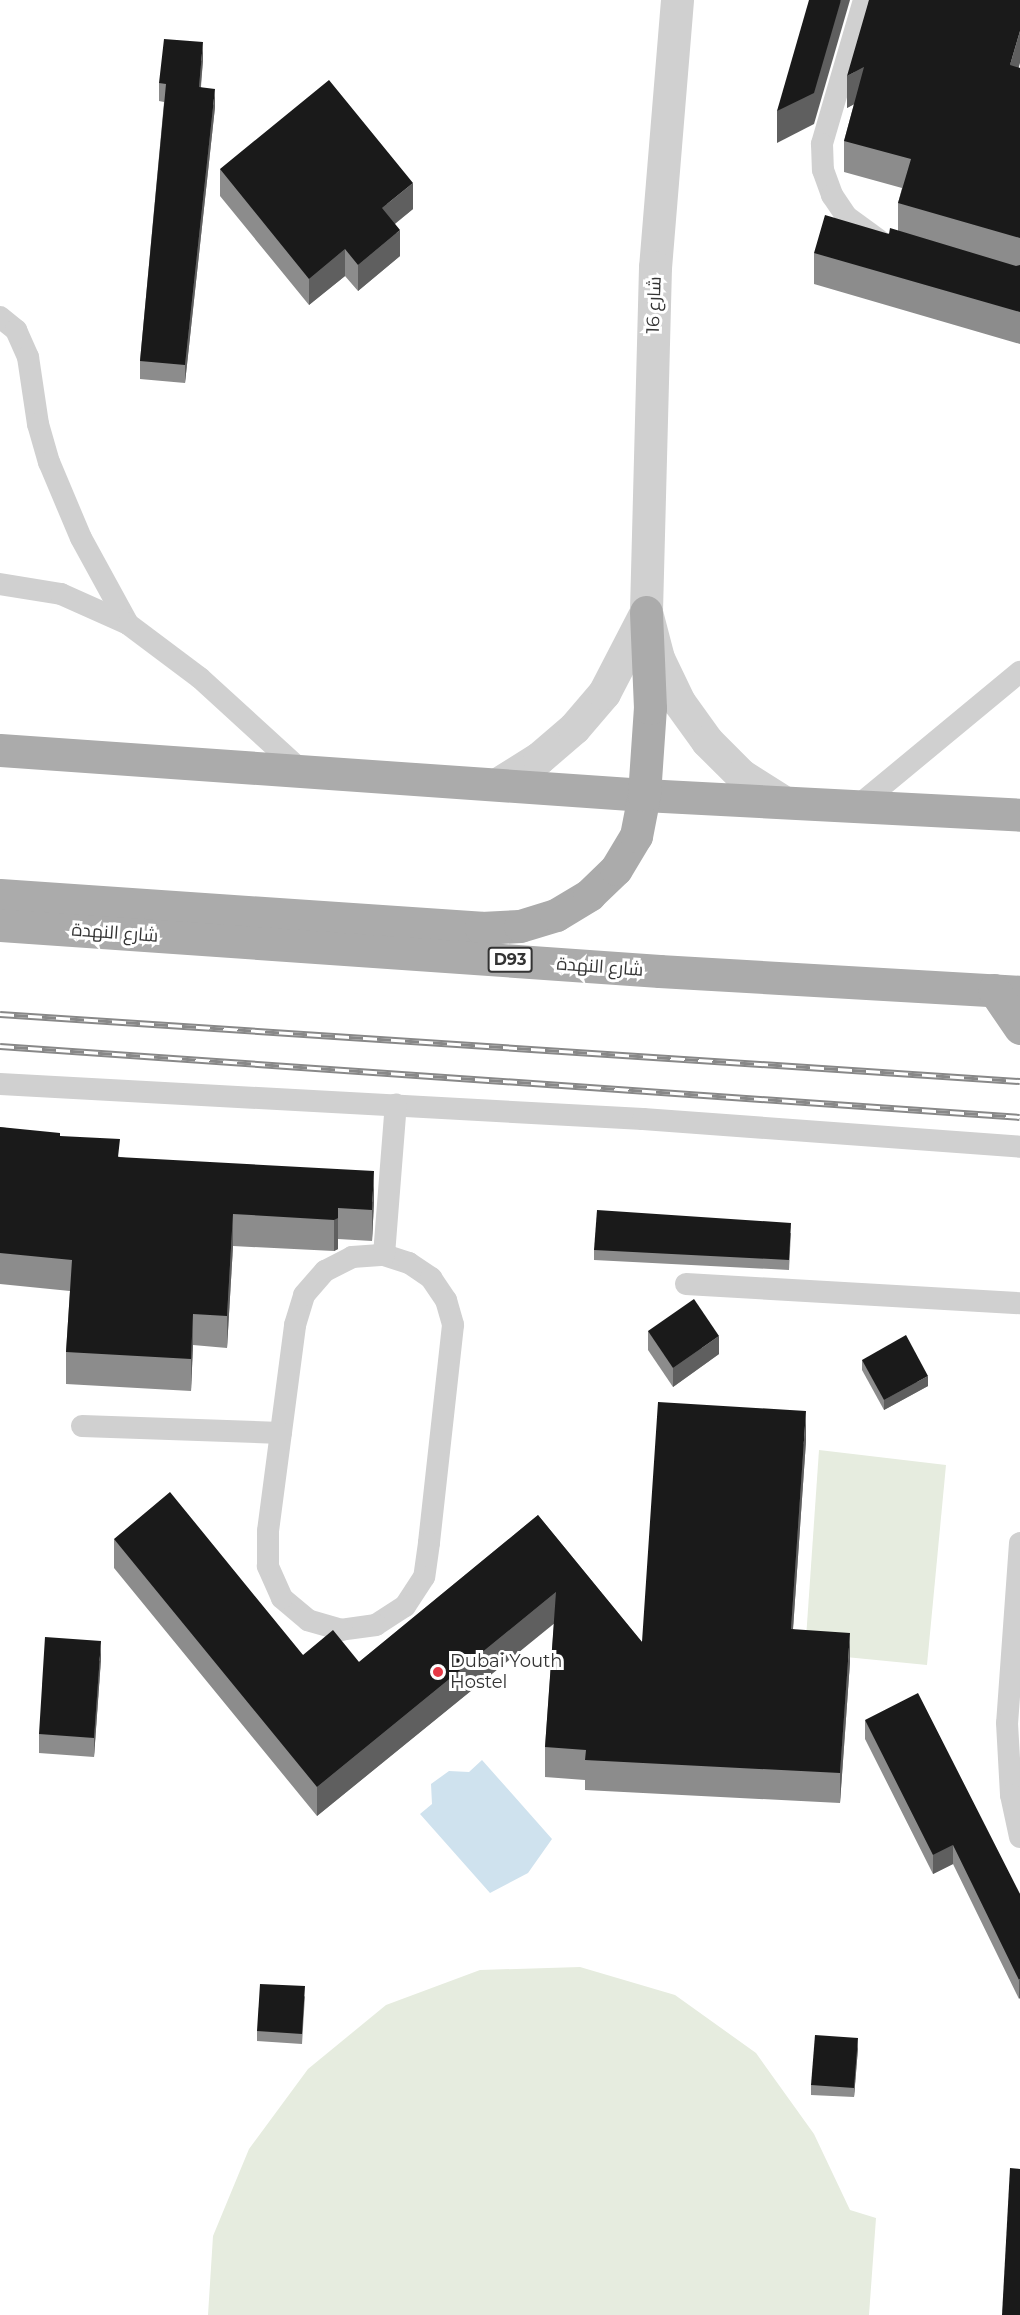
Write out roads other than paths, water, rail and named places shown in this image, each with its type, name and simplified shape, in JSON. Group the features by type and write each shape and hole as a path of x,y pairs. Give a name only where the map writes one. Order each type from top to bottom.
{"main road":[{"path":"0,895 481,928 520,926 556,915 589,896 616,869 636,836 644,795 650,708 646,612"},
{"path":"0,750 500,783 644,795 1020,815"},
{"name":"شارع النهدة","path":"0,925 1007,991"},
{"path":"1007,991 1020,1028"}],"street":[{"name":"شارع 16","path":"677,0 656,267 646,612 658,658 684,710 707,741 741,775 782,801"},
{"name":"شارع 16","path":"500,783 539,758 581,720 604,693 646,612"}],"lane":[{"path":"864,0 822,144 823,170 832,195 847,217 867,234 902,249"},
{"path":"0,317 16,330 28,357 38,424 49,462 81,538 128,624"},
{"path":"0,584 61,594 128,624 200,678 302,771"},
{"path":"859,805 1020,672"},
{"path":"0,1084 396,1104 1020,1147"},
{"path":"384,1255 396,1104"},
{"path":"384,1255 409,1263 431,1278 446,1300 453,1325 424,1577 405,1606 376,1625 342,1630 308,1620 282,1598 268,1566 281,1433 295,1325 304,1295 325,1271 352,1257 384,1255"},
{"path":"686,1284 1020,1303"},
{"path":"82,1426 281,1433"},
{"path":"1020,1543 1008,1688 1020,1837"}],"water":[{"path":"482,1760 552,1839 528,1873 490,1893 420,1814 432,1804 431,1784 449,1771 469,1772"}],"railway":[{"path":"0,1014 1020,1081"},
{"path":"0,1046 1020,1117"}],"place":[{"name":"Dubai Youth Hostel","path":"438,1672"}]}
